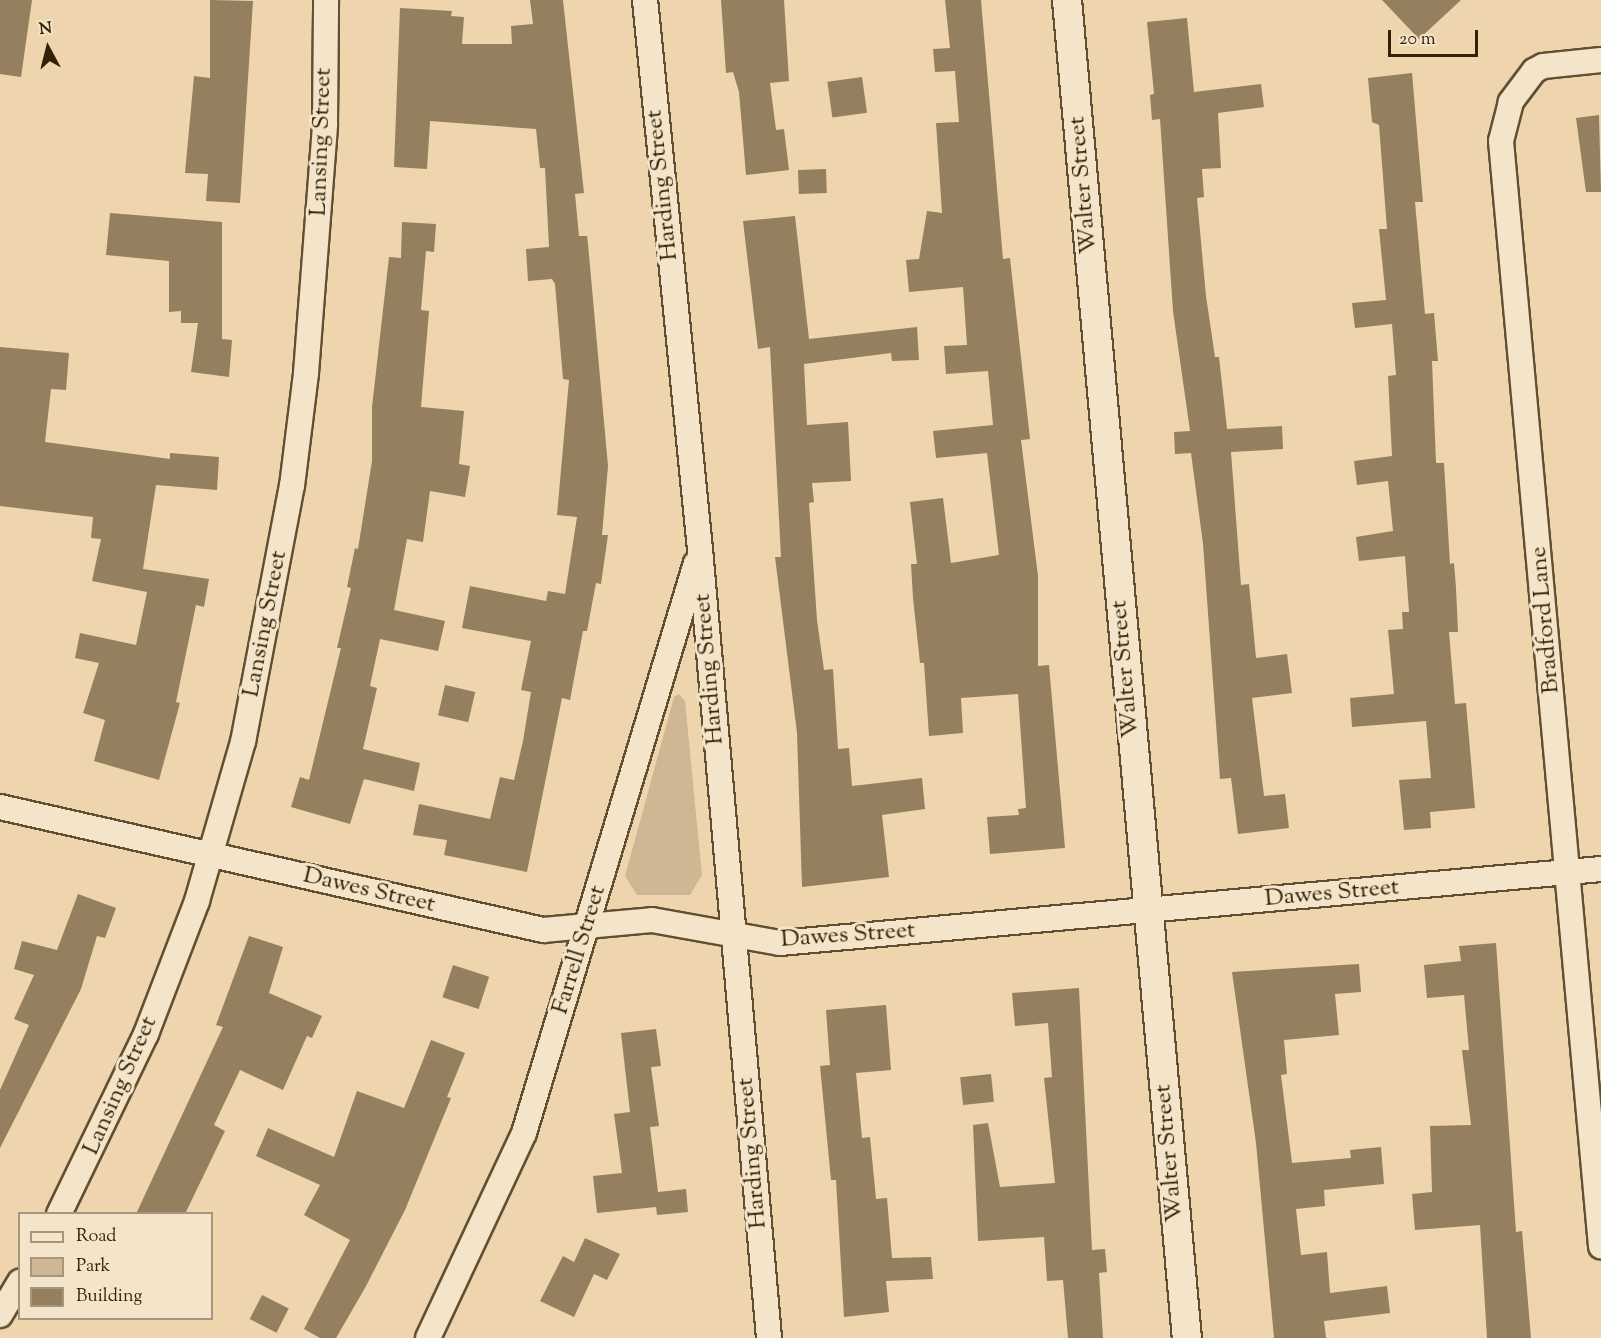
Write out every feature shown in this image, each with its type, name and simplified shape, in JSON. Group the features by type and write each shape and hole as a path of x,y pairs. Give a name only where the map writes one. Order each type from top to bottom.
{"street":[{"name":"Lansing Street","path":"60,1212 146,1034 213,856 245,731 292,486 318,226 326,0"},
{"name":"Harding Street","path":"645,0 700,549 769,1338"},
{"name":"Walter Street","path":"1067,0 1188,1338"},
{"name":"Bradford Lane","path":"1601,60 1543,66 1534,71 1511,102 1501,141 1570,871 1601,1246"},
{"name":"Farrell Street","path":"428,1338 524,1133 700,549"},
{"name":"Dawes Street","path":"0,807 543,930 652,920 780,943 1148,912 1601,869"},
{"path":"0,1315 18,1285"}],"green space":[{"path":"679,694 685,701 702,875 690,895 637,895 625,876 674,697"}],"building":[{"path":"0,0 32,0 21,77 0,74"},
{"path":"210,0 253,1 240,203 206,201 208,174 185,173 194,76 210,78"},
{"path":"530,0 563,0 584,193 575,194 579,236 587,236 608,466 602,535 608,535 601,584 596,583 587,631 583,631 570,700 562,698 527,872 444,855 447,840 413,835 419,804 490,819 500,777 514,780 523,741 531,692 521,690 531,641 462,628 470,586 546,601 548,591 565,594 577,517 557,515 569,380 563,379 555,284 552,279 528,281 526,249 549,247 545,168 540,168 536,129 430,121 427,169 394,167 400,8 452,11 451,16 464,17 462,44 512,44 511,26 533,24"},
{"path":"721,0 784,0 789,81 770,83 776,130 784,129 789,170 746,175 739,92 733,72 726,73"},
{"path":"945,0 981,0 1003,259 1010,258 1030,439 1021,440 1038,576 1038,666 1049,665 1065,848 990,854 987,817 1019,815 1018,809 1026,808 1018,694 961,698 963,733 929,736 924,663 920,663 913,598 911,564 917,564 910,502 943,498 951,563 999,555 987,453 936,458 933,431 993,425 988,371 946,374 944,346 967,345 963,287 909,292 906,260 919,259 927,211 942,213 936,123 959,122 955,71 935,72 933,49 950,48"},
{"path":"1382,0 1461,0 1419,39"},
{"path":"1187,18 1194,92 1261,84 1264,107 1218,113 1221,168 1202,169 1204,197 1197,198 1206,296 1215,357 1219,357 1227,429 1282,426 1283,449 1231,452 1241,585 1249,584 1256,658 1287,654 1292,693 1252,698 1264,796 1285,794 1289,828 1238,834 1231,778 1220,779 1203,544 1191,453 1175,454 1174,432 1190,431 1173,311 1160,119 1152,120 1150,95 1154,94 1147,22"},
{"path":"1412,73 1423,202 1415,202 1425,314 1434,313 1438,361 1432,361 1436,463 1444,463 1450,564 1454,563 1456,588 1458,632 1449,632 1455,704 1466,703 1475,808 1430,812 1431,828 1404,830 1399,780 1431,778 1426,721 1352,727 1350,698 1394,694 1388,630 1403,629 1402,612 1409,612 1405,556 1359,561 1356,537 1393,531 1388,481 1357,485 1354,461 1392,456 1388,376 1396,375 1392,324 1355,328 1352,303 1386,300 1379,229 1387,229 1379,125 1372,122 1368,78"},
{"path":"862,77 867,113 832,118 827,82"},
{"path":"1599,115 1601,192 1586,192 1576,118"},
{"path":"826,169 827,193 799,194 798,170"},
{"path":"110,213 222,222 222,339 232,340 229,377 191,372 198,323 181,323 181,311 169,312 169,261 106,255"},
{"path":"795,216 809,339 917,327 919,360 892,361 891,353 804,364 807,425 848,422 851,481 812,483 814,502 809,503 817,620 824,670 833,669 838,749 849,748 852,786 922,778 925,809 882,815 889,877 802,887 797,733 775,557 781,557 770,347 758,349 743,221"},
{"path":"402,222 436,224 434,252 426,251 421,310 429,311 421,407 464,411 459,464 470,466 465,497 430,491 423,542 407,539 394,610 445,621 438,651 380,639 370,686 377,688 363,749 420,763 414,791 364,779 350,824 291,807 300,777 309,780 341,648 337,648 351,588 347,587 355,548 358,549 372,461 372,407 389,257 401,258"},
{"path":"0,347 69,353 66,390 51,389 45,442 170,459 170,453 219,457 217,490 156,485 143,569 209,579 204,607 196,605 176,702 180,703 159,780 94,761 105,720 83,713 99,663 75,658 80,633 136,645 147,592 92,581 101,539 91,538 93,517 0,506"},
{"path":"445,685 475,692 468,722 438,715"},
{"path":"78,894 116,908 105,938 97,936 81,989 0,1148 0,1090 29,1025 14,1019 34,975 14,969 22,941 57,950"},
{"path":"249,936 283,947 269,993 322,1016 312,1038 307,1036 283,1090 240,1070 214,1125 225,1131 186,1212 137,1212 223,1027 216,1025"},
{"path":"1496,943 1516,1232 1522,1231 1531,1338 1487,1338 1480,1225 1415,1230 1412,1194 1432,1192 1430,1126 1471,1125 1462,1050 1469,1050 1464,995 1427,998 1424,965 1461,961 1459,946"},
{"path":"1359,964 1361,992 1335,994 1339,1035 1284,1040 1287,1074 1281,1075 1292,1163 1351,1158 1350,1150 1381,1147 1384,1184 1324,1190 1325,1206 1296,1209 1301,1255 1327,1252 1330,1293 1387,1286 1390,1313 1324,1321 1326,1338 1274,1338 1256,1143 1232,972"},
{"path":"453,965 489,977 479,1009 442,997"},
{"path":"1079,988 1092,1250 1105,1249 1107,1272 1099,1273 1103,1338 1068,1338 1063,1280 1047,1281 1044,1237 978,1241 973,1125 988,1123 1000,1187 1055,1183 1044,1078 1052,1077 1048,1023 1015,1026 1012,993"},
{"path":"886,1005 891,1070 856,1073 862,1138 870,1137 876,1199 887,1198 892,1258 931,1257 933,1279 886,1281 889,1312 844,1317 836,1180 831,1180 820,1066 830,1065 826,1010"},
{"path":"656,1029 661,1066 651,1067 659,1126 650,1127 658,1192 686,1189 688,1212 657,1215 656,1207 597,1213 593,1176 622,1173 614,1114 630,1112 621,1033"},
{"path":"431,1040 465,1053 447,1097 451,1098 405,1210 365,1288 336,1338 320,1338 304,1329 350,1240 304,1215 320,1185 256,1156 268,1128 334,1157 357,1091 404,1108"},
{"path":"991,1074 994,1102 963,1105 960,1077"},
{"path":"585,1238 620,1254 607,1280 594,1274 574,1317 540,1301 563,1256 574,1262"},
{"path":"262,1295 289,1309 276,1333 250,1319"}]}
